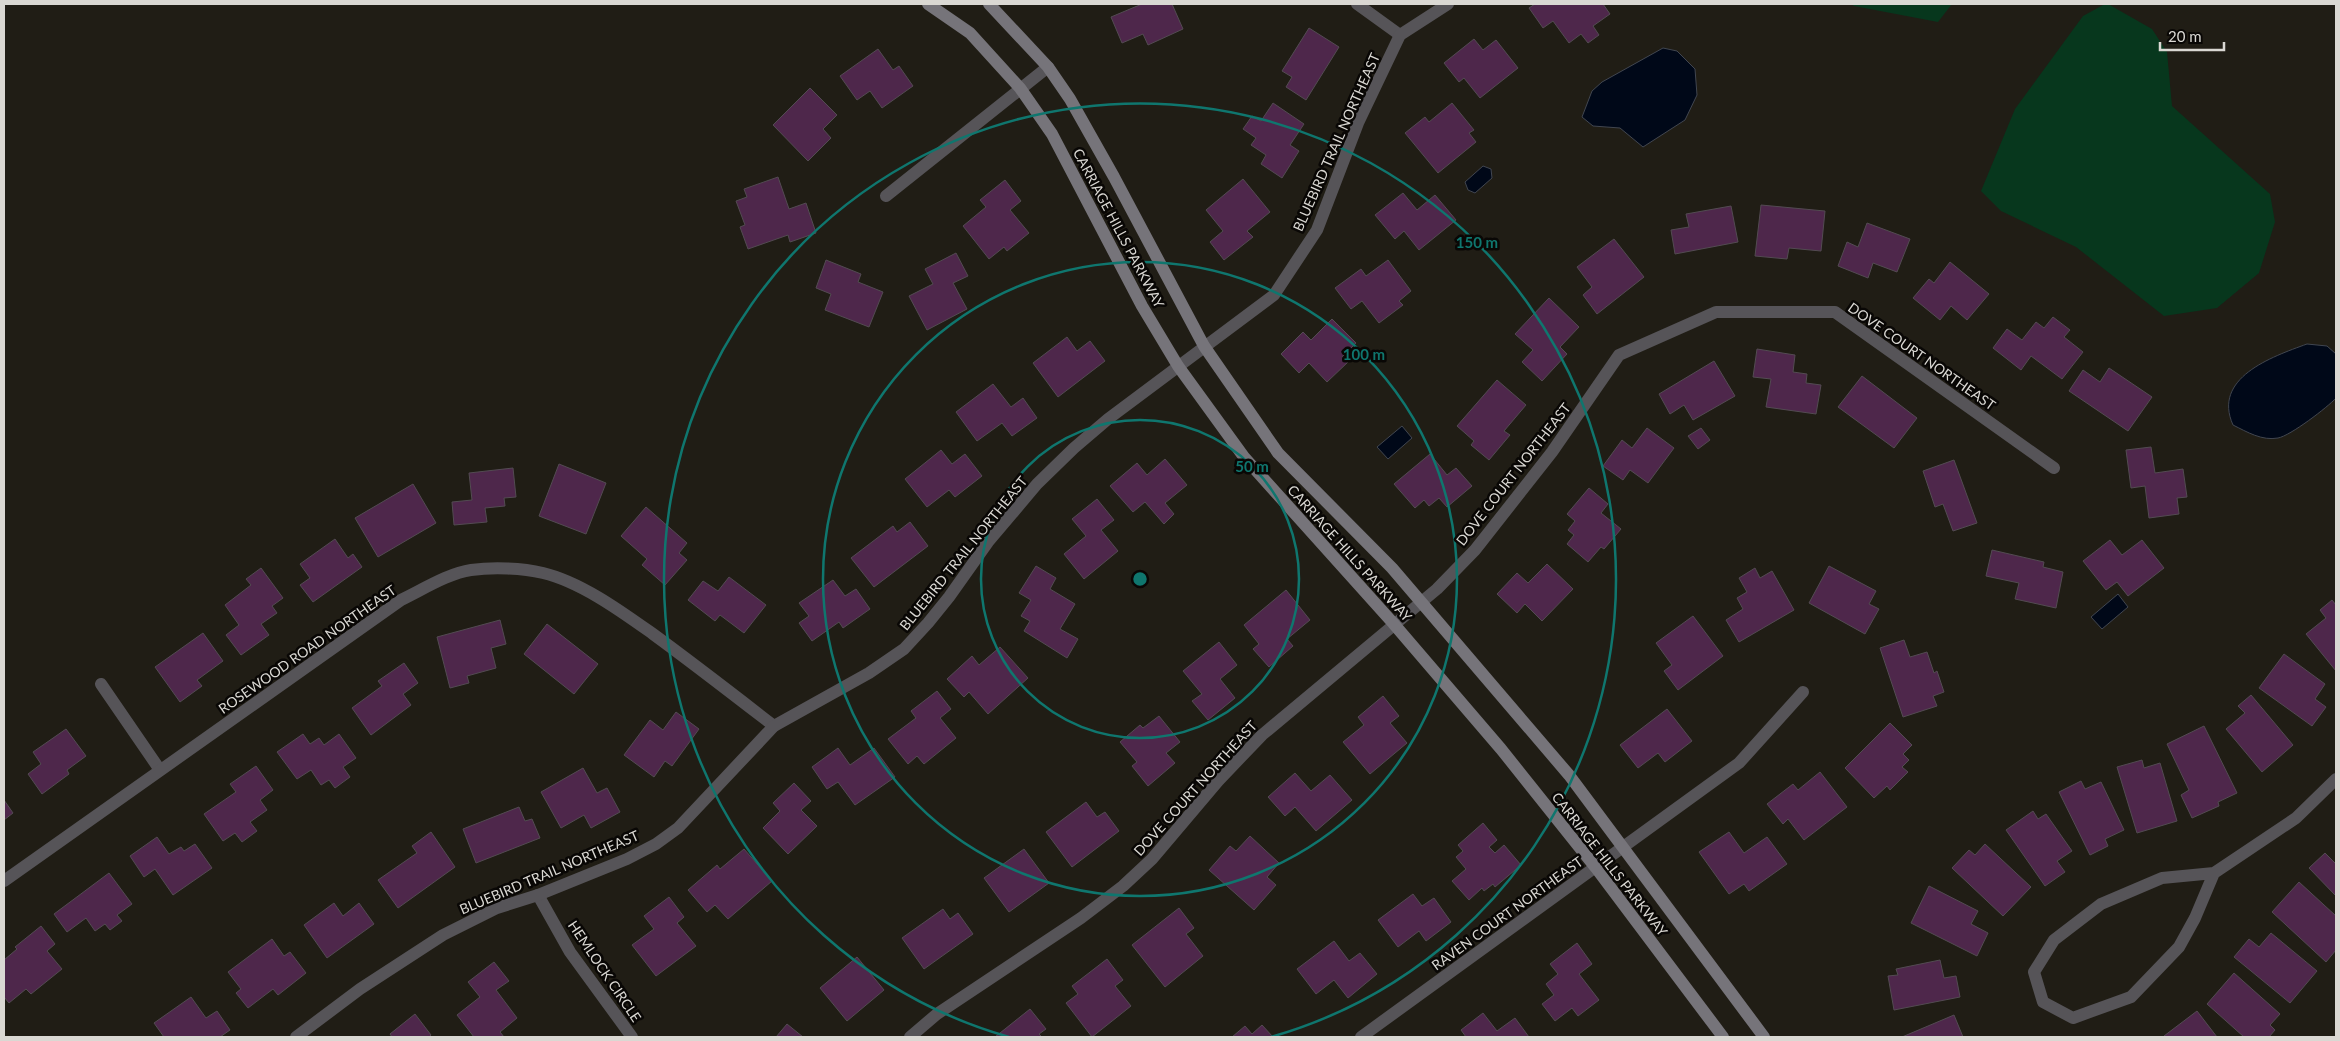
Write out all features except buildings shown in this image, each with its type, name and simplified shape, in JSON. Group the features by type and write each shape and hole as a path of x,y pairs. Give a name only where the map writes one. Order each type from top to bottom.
{"street":[{"name":"CARRIAGE HILLS PARKWAY","path":"928,4 970,33 1020,88 1052,134 1142,306 1178,366 1244,457 1393,624 1501,749 1596,868 1723,1037"},
{"name":"CARRIAGE HILLS PARKWAY","path":"989,4 1048,67 1070,99 1114,176 1204,346 1278,453 1392,568 1569,775 1764,1037"},
{"path":"1357,4 1400,36 1448,4"},
{"name":"BLUEBIRD TRAIL NORTHEAST","path":"296,1037 360,989 443,935 497,908 538,895 627,859 656,844 678,828 774,726 869,673 904,649 928,623 988,542 1037,484 1074,448 1101,424 1274,295 1317,230 1358,123 1400,36"},
{"path":"886,196 1048,67"},
{"name":"DOVE COURT NORTHEAST","path":"910,1037 937,1014 1081,918 1123,886 1152,859 1218,781 1262,735 1420,603 1475,550 1552,452 1619,355 1716,312 1835,312 2054,468"},
{"name":"ROSEWOOD ROAD NORTHEAST","path":"4,881 401,600 436,583 470,570 507,569 544,573 590,592 632,619 709,674 774,726"},
{"path":"101,684 160,770"},
{"name":"RAVEN COURT NORTHEAST","path":"1361,1037 1596,868 1739,762 1803,692"},
{"path":"2214,872 2195,918 2179,947 2131,997 2073,1018 2043,1002 2034,972 2054,940 2101,904 2162,878 2214,872 2296,818 2336,779"},
{"name":"HEMLOCK CIRCLE","path":"538,895 570,952 632,1037"}],"green space":[{"path":"1851,4 1952,4 1938,22"},
{"path":"2105,4 2152,29 2167,52 2172,106 2270,194 2275,222 2259,273 2217,308 2164,316 2076,247 2001,211 1981,191 2015,109 2083,16"}],"water":[{"path":"1663,48 1677,51 1695,69 1697,95 1685,120 1643,147 1620,128 1593,126 1582,117 1592,91 1602,82"},
{"path":"1483,166 1491,169 1492,178 1475,193 1468,190 1465,182"},
{"path":"2307,344 2327,346 2336,354 2336,398 2300,427 2278,438 2260,437 2233,425 2229,409 2231,394 2238,382 2262,363"},
{"path":"1402,426 1412,438 1388,459 1377,447"},
{"path":"2118,594 2128,607 2102,629 2091,617"}]}
